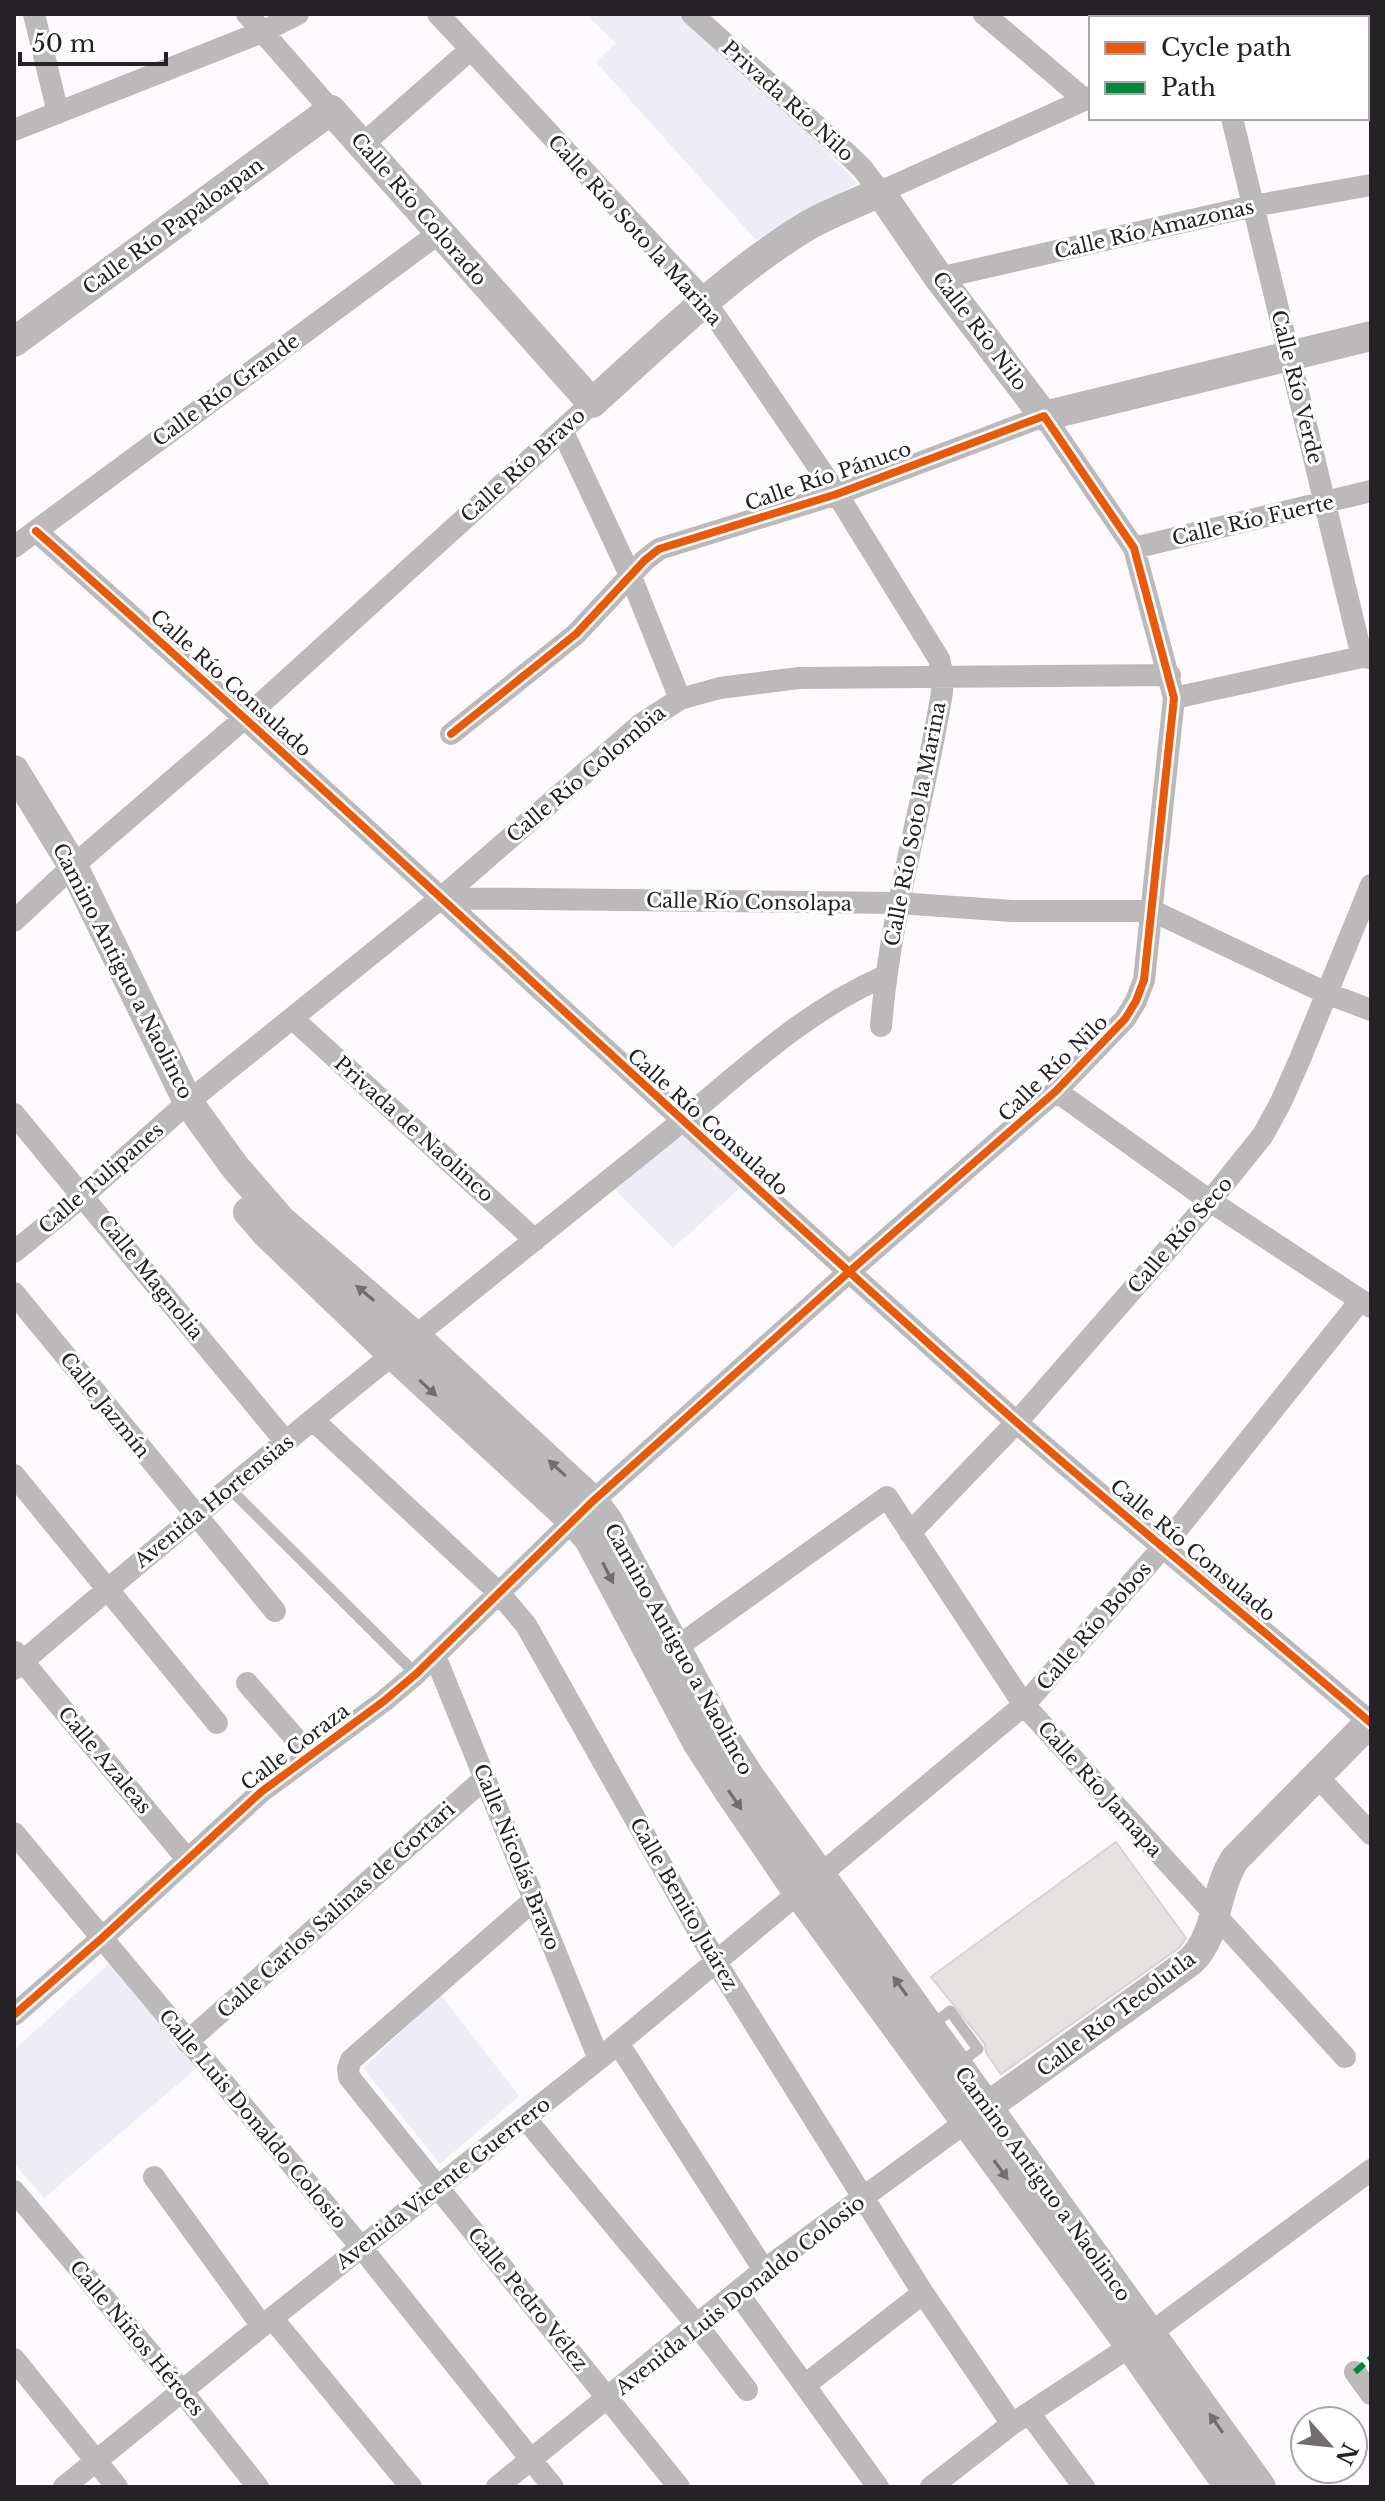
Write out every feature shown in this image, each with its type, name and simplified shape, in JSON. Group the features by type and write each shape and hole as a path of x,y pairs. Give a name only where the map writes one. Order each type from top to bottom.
{"main road":[{"name":"Calle Río Colorado","path":"331,110 592,403"},
{"name":"Calle Río Papaloapan","path":"14,342 331,110"},
{"name":"Calle Río Nilo","path":"880,192 939,278 1044,416"},
{"name":"Calle Río Bravo","path":"592,403 705,301 803,227 880,192"},
{"name":"Calle Río Pánuco","path":"1044,416 1371,336"},
{"name":"Camino Antiguo a Naolinco","path":"14,770 180,1109 281,1220 404,1345 583,1511 621,1540 724,1737 809,1886"},
{"name":"Camino Antiguo a Naolinco","path":"14,807 66,873"},
{"name":"Camino Antiguo a Naolinco","path":"583,1511 601,1558 697,1742 809,1886 1141,2339 1261,2487"},
{"name":"Calle Río Tecolutla","path":"977,2115 1191,1961 1203,1949 1221,1887 1235,1859 1371,1722"},
{"name":"Camino Antiguo a Naolinco","path":"1141,2339 1229,2487"}],"street":[{"path":"34,14 58,113"},
{"name":"Calle Río Colorado","path":"247,14 331,110"},
{"path":"14,130 262,32 298,14"},
{"name":"Calle Río Soto la Marina","path":"438,14 705,301 837,494 931,644 943,676 939,711 898,903 885,976 881,1026"},
{"name":"Privada Río Nilo","path":"692,14 841,148 862,168 880,192"},
{"path":"984,14 1088,98"},
{"path":"362,145 471,49"},
{"name":"Calle Río Bravo","path":"880,192 1088,98"},
{"name":"Calle Río Verde","path":"1232,120 1325,502 1367,658"},
{"name":"Calle Río Amazonas","path":"939,278 1253,206 1371,185"},
{"name":"Calle Río Grande","path":"14,547 439,233"},
{"name":"Calle Río Bravo","path":"14,921 246,717 592,403"},
{"name":"Calle Río Pánuco","path":"451,734 576,634 652,554 677,542 837,494 1044,416"},
{"name":"Calle Río Nilo","path":"583,1511 1056,1091 1112,1035 1136,1001 1144,980 1153,911 1174,698 1134,548 1044,416"},
{"path":"562,430 631,577 680,699"},
{"name":"Calle Río Fuerte","path":"1134,548 1371,491"},
{"name":"Calle Río Consulado","path":"36,531 246,717 682,1121 1017,1422 1371,1722"},
{"path":"1174,698 1367,658"},
{"name":"Calle Río Colombia","path":"180,1109 441,898 641,724 680,699 720,688 799,678 1170,675"},
{"name":"Calle Río Seco","path":"910,1533 1017,1422 1210,1201 1263,1135 1281,1102 1371,885"},
{"name":"Calle Río Consolapa","path":"441,898 898,903 1012,911 1153,911 1326,993 1371,1010"},
{"path":"404,1345 778,1040 850,991 885,976"},
{"name":"Privada de Naolinco","path":"293,1019 535,1240"},
{"path":"1056,1091 1210,1201 1366,1304"},
{"name":"Calle Tulipanes","path":"14,1252 84,1195 180,1109"},
{"name":"Calle Magnolia","path":"14,1114 286,1442"},
{"name":"Calle Jazmín","path":"14,1293 275,1611"},
{"name":"Calle Río Bobos","path":"809,1886 1024,1705 1164,1546 1366,1304"},
{"name":"Avenida Hortensias","path":"17,1660 404,1345"},
{"name":"Calle Benito Juárez","path":"313,1420 499,1593 526,1625 716,1962 923,2293 1021,2419 1084,2487"},
{"path":"14,1475 217,1723"},
{"name":"Calle Río Jamapa","path":"677,1647 887,1497 1024,1705 1345,2057"},
{"name":"Calle Coraza","path":"15,2011 102,1938 261,1792 416,1674 583,1511"},
{"name":"Calle Nicolás Bravo","path":"435,1656 599,2059"},
{"name":"Calle Azaleas","path":"17,1660 187,1859"},
{"path":"247,1683 309,1754"},
{"path":"1317,1776 1371,1834"},
{"name":"Calle Carlos Salinas de Gortari","path":"187,2042 485,1778"},
{"name":"Calle Luis Donaldo Colosio","path":"14,1833 361,2247 553,2487"},
{"name":"Avenida Vicente Guerrero","path":"64,2487 599,2059 809,1886"},
{"name":"Calle Pedro Vélez","path":"534,1900 351,2060 349,2077 679,2487"},
{"path":"618,2043 764,2270"},
{"name":"Avenida Luis Donaldo Colosio","path":"497,2487 764,2270 977,2115"},
{"path":"525,2118 747,2390"},
{"path":"931,2487 1021,2419 1141,2339 1371,2170"},
{"path":"154,2177 267,2322 411,2487"},
{"name":"Calle Niños Héroes","path":"14,2191 182,2391 258,2487"},
{"path":"737,2292 878,2487"},
{"path":"805,2385 923,2293"},
{"path":"14,2359 117,2487"},
{"path":"1355,2372 1371,2394"}],"lane":[{"path":"230,1489 416,1674"}],"shaded area":[{"path":"593,14 688,14 858,183 756,240 596,62 616,43 590,18"},
{"path":"680,1131 740,1188 673,1248 614,1188"},
{"path":"113,1960 198,2067 44,2198 14,2163 14,2050"},
{"path":"441,1995 519,2096 440,2164 363,2068"}],"building":[{"path":"1116,1842 1186,1938 1179,1948 1001,2074 986,2053 985,2044 931,1977"}],"marked path":[{"path":"1355,2372 1371,2358"}],"cycle path":[{"path":"14,2015 261,1792 416,1674 593,1501 1056,1091 1125,1019 1144,980 1174,698 1134,548 1044,416 837,494 659,549 576,634 451,734"},
{"path":"36,531 1014,1420 1371,1723"}]}
